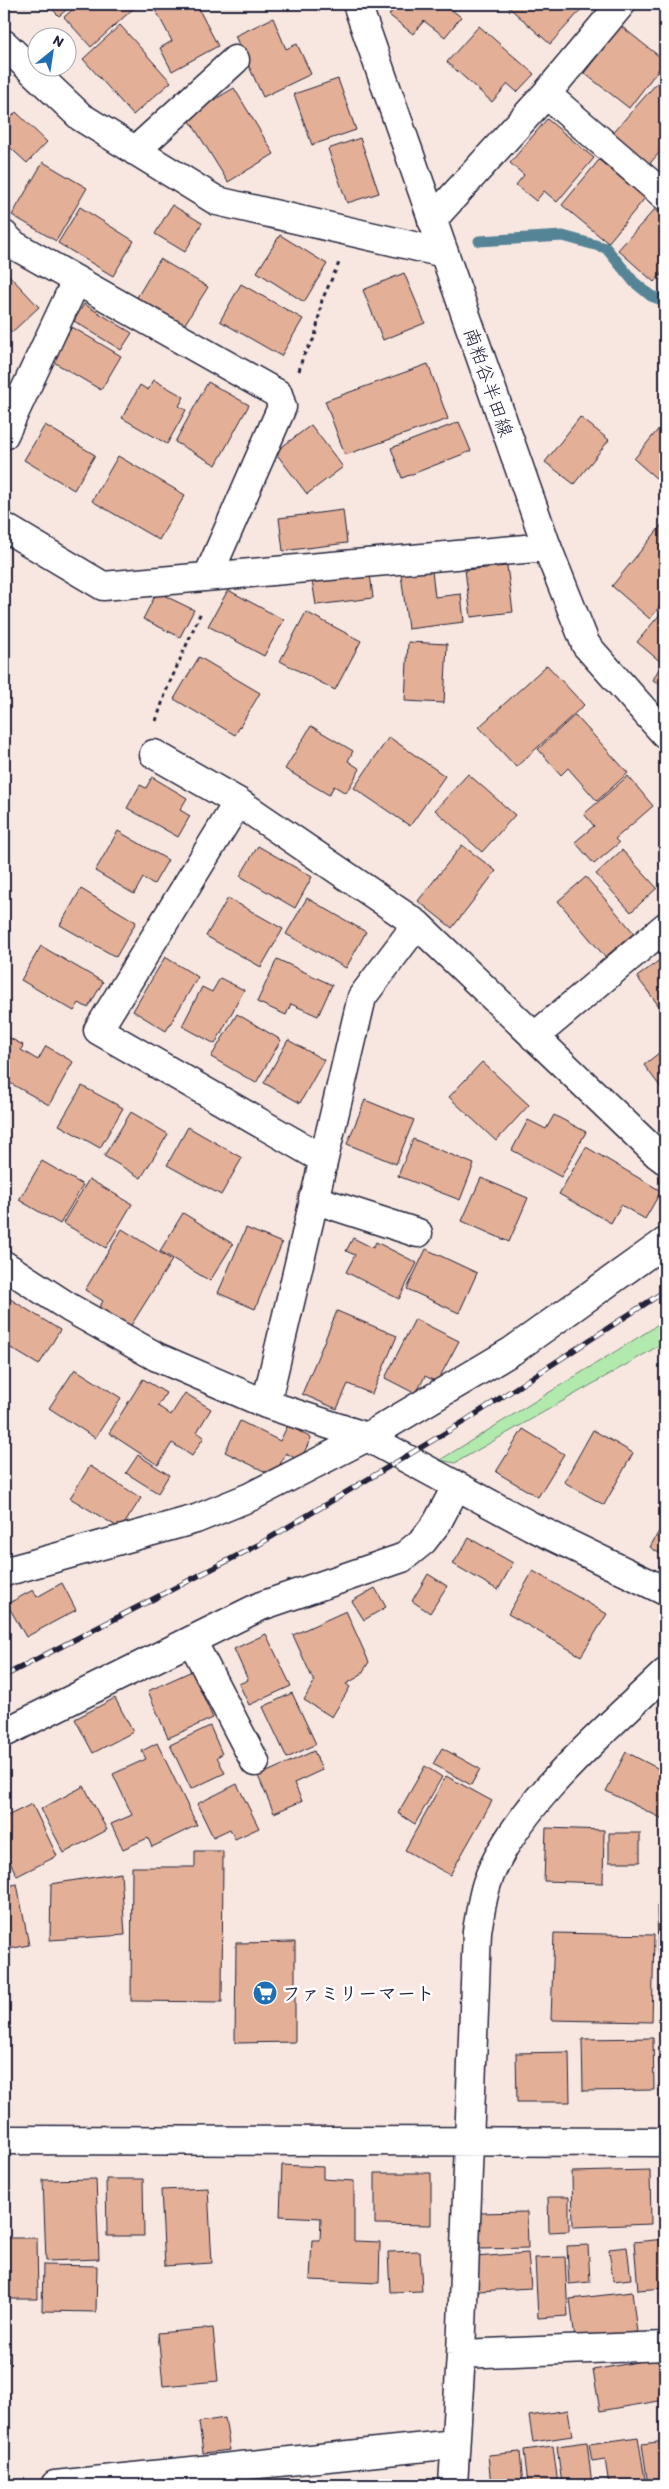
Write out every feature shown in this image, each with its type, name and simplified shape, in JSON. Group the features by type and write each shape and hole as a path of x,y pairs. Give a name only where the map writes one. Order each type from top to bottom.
{"street":[{"name":"南粕谷半田線","path":"358,4 547,547 586,645 662,724"},
{"path":"432,220 546,94 613,7"},
{"path":"4,44 81,117 217,201 444,254"},
{"path":"136,151 235,60"},
{"path":"546,94 665,196"},
{"path":"4,234 14,245 278,394 282,408 213,575"},
{"path":"4,435 76,281"},
{"path":"4,527 103,586 547,547"},
{"path":"154,754 238,802 417,924 665,1160"},
{"path":"238,802 98,1030 323,1159"},
{"path":"266,1404 362,997 417,924"},
{"path":"534,1037 665,927"},
{"path":"313,1200 418,1233"},
{"path":"5,1570 196,1519 250,1497 367,1437 512,1351 665,1242"},
{"path":"4,1265 70,1308 157,1357 266,1404 367,1437 456,1487 665,1591"},
{"path":"4,1733 262,1606 402,1558 423,1541 437,1523 456,1487"},
{"path":"192,1641 256,1762"},
{"path":"453,2485 461,2354 476,1931 487,1882 506,1844 545,1791 665,1673"},
{"path":"4,2140 665,2142"},
{"path":"461,2354 665,2346"},
{"path":"54,2485 455,2444"}],"path":[{"path":"280,398 294,390 303,356 315,336 322,300 341,258 345,230"},
{"path":"154,754 150,737 167,689 213,575"}],"green space":[{"path":"665,1318 665,1341 650,1351 455,1463 440,1460 650,1330"}],"building":[{"path":"47,4 73,4 59,16"},
{"path":"79,4 132,4 135,7 91,47 78,33 78,28 74,28 64,17"},
{"path":"196,4 218,46 172,71 160,48 172,41 153,5"},
{"path":"398,4 444,4 461,17 445,37 424,21 413,34 389,15"},
{"path":"505,4 572,4 580,11 550,44"},
{"path":"273,18 286,49 297,44 311,74 263,97 235,36"},
{"path":"120,25 171,82 133,115 83,59"},
{"path":"479,26 534,74 517,92 508,84 492,102 447,62"},
{"path":"621,26 665,61 629,108 584,73"},
{"path":"665,74 665,146 645,169 609,137"},
{"path":"338,79 356,130 312,145 294,94"},
{"path":"234,88 274,154 228,182 187,116"},
{"path":"16,112 47,142 27,163 4,142 4,125"},
{"path":"547,119 594,158 557,202 544,191 536,201 516,185 524,175 510,163"},
{"path":"360,138 379,193 347,203 328,149"},
{"path":"599,160 645,198 608,243 562,205"},
{"path":"43,162 87,188 56,241 12,215"},
{"path":"172,205 202,223 185,252 155,234"},
{"path":"80,207 134,241 113,276 58,243"},
{"path":"655,209 665,218 665,270 654,282 618,250"},
{"path":"280,235 327,264 304,302 257,272"},
{"path":"160,259 208,287 183,327 136,299"},
{"path":"4,270 39,307 12,332 4,324"},
{"path":"404,273 425,323 383,340 363,290"},
{"path":"241,284 303,319 281,356 220,321"},
{"path":"84,304 132,333 121,350 74,321"},
{"path":"72,327 121,356 101,390 52,361"},
{"path":"428,364 448,419 345,455 325,401"},
{"path":"154,380 184,397 179,406 186,410 167,444 122,418 140,385 148,390"},
{"path":"208,382 249,405 216,465 175,442"},
{"path":"580,417 609,440 574,484 545,462"},
{"path":"665,421 665,486 634,459"},
{"path":"459,422 471,451 402,478 391,448"},
{"path":"45,425 95,455 74,490 24,460"},
{"path":"311,425 343,467 307,494 275,452"},
{"path":"118,456 185,495 159,540 92,501"},
{"path":"343,510 347,543 283,551 279,518"},
{"path":"665,521 665,599 650,619 612,586"},
{"path":"507,566 513,612 471,617 465,570"},
{"path":"432,571 435,597 461,594 464,622 408,629 401,574"},
{"path":"370,573 373,598 316,605 312,580"},
{"path":"228,590 284,620 264,656 208,626"},
{"path":"157,592 194,610 180,637 143,619"},
{"path":"665,608 665,688 653,680 662,663 637,642"},
{"path":"306,612 361,641 335,690 280,661"},
{"path":"408,642 447,644 444,703 405,701"},
{"path":"199,657 260,693 235,735 174,699"},
{"path":"547,665 584,705 516,767 479,727"},
{"path":"575,715 628,773 597,801 568,768 561,775 538,749"},
{"path":"311,726 353,751 348,761 360,769 346,793 334,786 329,795 285,769"},
{"path":"389,737 445,776 410,826 354,788"},
{"path":"468,774 515,815 482,852 435,810"},
{"path":"628,776 653,806 615,839 619,843 594,864 575,842 594,826 584,814"},
{"path":"152,777 187,798 180,810 190,816 178,837 127,808 140,785 146,788"},
{"path":"118,831 168,860 154,884 143,878 134,894 95,871"},
{"path":"462,845 496,871 452,928 418,901"},
{"path":"258,846 312,877 295,908 240,876"},
{"path":"622,850 657,888 631,912 596,874"},
{"path":"586,877 634,933 605,957 558,901"},
{"path":"81,889 136,922 116,957 60,925"},
{"path":"228,898 283,929 261,967 206,936"},
{"path":"307,898 366,932 346,968 286,934"},
{"path":"41,946 103,982 88,1008 79,1003 74,1011 21,980"},
{"path":"665,956 665,1014 637,977"},
{"path":"165,957 198,977 166,1031 133,1011"},
{"path":"277,959 332,985 318,1016 291,1004 286,1015 257,1002"},
{"path":"220,978 244,990 215,1044 182,1026 202,987 212,992"},
{"path":"237,1014 281,1040 256,1083 211,1057"},
{"path":"4,1035 23,1045 21,1050 38,1060 46,1046 73,1062 49,1105 10,1083 4,1093"},
{"path":"288,1040 324,1060 300,1103 264,1083"},
{"path":"665,1048 665,1093 644,1065"},
{"path":"482,1062 529,1105 496,1141 449,1097"},
{"path":"82,1086 123,1108 100,1148 59,1125"},
{"path":"365,1100 414,1120 396,1164 347,1144"},
{"path":"131,1112 168,1134 141,1178 104,1156"},
{"path":"554,1115 586,1132 561,1177 512,1150 528,1120 546,1129"},
{"path":"188,1127 242,1158 221,1195 167,1165"},
{"path":"413,1139 474,1164 460,1200 398,1176"},
{"path":"586,1147 661,1191 645,1219 621,1205 611,1223 559,1194"},
{"path":"42,1161 83,1185 60,1224 19,1200"},
{"path":"481,1178 528,1198 509,1242 462,1221"},
{"path":"89,1179 132,1204 106,1248 63,1223"},
{"path":"183,1213 233,1244 210,1281 160,1251"},
{"path":"246,1228 282,1243 255,1309 218,1293"},
{"path":"122,1229 172,1260 125,1335 94,1316 103,1301 85,1290"},
{"path":"353,1238 373,1248 376,1242 417,1263 399,1299 346,1272 355,1255 346,1251"},
{"path":"426,1249 477,1273 459,1313 407,1289"},
{"path":"4,1295 60,1330 39,1365 4,1344"},
{"path":"337,1311 397,1336 372,1394 348,1384 337,1409 302,1394"},
{"path":"415,1319 459,1341 437,1382 425,1376 416,1394 385,1378"},
{"path":"75,1369 121,1398 95,1438 49,1408"},
{"path":"143,1379 166,1393 158,1406 171,1415 185,1393 211,1409 197,1432 204,1437 192,1456 172,1443 158,1465 109,1433"},
{"path":"665,1406 665,1421 659,1417"},
{"path":"240,1421 280,1441 288,1425 311,1438 300,1461 286,1453 274,1476 225,1452"},
{"path":"523,1429 564,1454 538,1497 496,1472"},
{"path":"593,1430 633,1453 604,1505 564,1482"},
{"path":"138,1455 169,1475 158,1493 126,1473"},
{"path":"90,1466 141,1498 121,1529 70,1498"},
{"path":"665,1521 665,1557 650,1547"},
{"path":"469,1538 513,1563 498,1590 453,1564"},
{"path":"533,1571 607,1614 581,1656 508,1614"},
{"path":"428,1574 447,1586 430,1613 412,1601"},
{"path":"62,1583 76,1610 26,1637 7,1604 33,1590 37,1597"},
{"path":"375,1588 386,1607 364,1620 352,1601"},
{"path":"346,1611 369,1662 360,1676 346,1684 350,1687 332,1717 304,1700 314,1682 293,1635"},
{"path":"266,1634 291,1686 249,1705 239,1684 248,1680 234,1649"},
{"path":"192,1671 213,1718 168,1738 148,1691"},
{"path":"292,1693 316,1744 287,1758 263,1707"},
{"path":"115,1698 133,1732 93,1753 75,1719"},
{"path":"210,1726 222,1754 217,1757 225,1773 191,1789 170,1745"},
{"path":"157,1743 197,1825 152,1847 148,1838 123,1849 111,1824 132,1815 113,1774 146,1759 142,1751"},
{"path":"442,1748 480,1769 471,1785 433,1764"},
{"path":"314,1751 322,1770 294,1783 302,1801 274,1813 258,1776"},
{"path":"626,1752 665,1772 665,1820 606,1791"},
{"path":"425,1766 442,1777 415,1824 398,1813"},
{"path":"446,1776 492,1801 450,1875 405,1850"},
{"path":"237,1784 259,1828 235,1839 230,1829 213,1837 197,1804"},
{"path":"84,1786 107,1830 64,1853 41,1809"},
{"path":"32,1804 57,1856 17,1876 4,1850 4,1813 5,1817"},
{"path":"546,1828 604,1830 603,1883 544,1881"},
{"path":"609,1833 640,1833 640,1862 609,1862"},
{"path":"195,1851 223,1851 222,2002 131,2001 132,1867 195,1867"},
{"path":"121,1873 125,1935 50,1940 51,1884"},
{"path":"17,1884 29,1945 4,1950 4,1887"},
{"path":"657,1906 665,1906 665,1955 658,1955"},
{"path":"554,1933 654,1935 652,2022 551,2020"},
{"name":"ファミリーマート","path":"295,1942 295,2042 235,2043 236,1943"},
{"path":"661,1977 665,1977 665,2006 661,2006"},
{"path":"653,2038 654,2090 583,2091 582,2039"},
{"path":"569,2052 570,2102 517,2102 516,2053"},
{"path":"659,2060 665,2060 665,2104 661,2104"},
{"path":"282,2165 323,2167 323,2179 354,2181 354,2241 380,2242 379,2283 310,2280 312,2240 320,2240 321,2218 280,2216"},
{"path":"650,2170 651,2224 573,2227 572,2172"},
{"path":"375,2173 431,2173 431,2225 375,2224"},
{"path":"96,2179 99,2259 46,2261 43,2180"},
{"path":"106,2179 143,2179 144,2236 107,2236"},
{"path":"208,2188 212,2263 165,2266 161,2190"},
{"path":"548,2197 569,2197 569,2231 549,2232"},
{"path":"527,2212 528,2248 479,2249 478,2213"},
{"path":"4,2238 37,2238 38,2299 4,2299"},
{"path":"665,2239 665,2288 638,2290 634,2242"},
{"path":"588,2245 590,2282 569,2284 567,2246"},
{"path":"627,2247 631,2279 613,2281 609,2249"},
{"path":"420,2251 422,2291 390,2292 388,2252"},
{"path":"528,2253 531,2288 478,2291 475,2257"},
{"path":"565,2257 568,2316 538,2318 535,2258"},
{"path":"43,2265 97,2266 96,2312 42,2311"},
{"path":"632,2292 637,2332 575,2339 570,2299"},
{"path":"4,2326 9,2362 4,2362"},
{"path":"213,2328 218,2381 163,2386 158,2333"},
{"path":"665,2357 665,2400 600,2411 593,2370"},
{"path":"568,2410 572,2436 533,2442 529,2416"},
{"path":"225,2418 230,2450 203,2453 199,2422"},
{"path":"638,2437 646,2485 609,2485 605,2459 592,2461 589,2444"},
{"path":"665,2441 665,2484 648,2485 642,2444"},
{"path":"587,2442 592,2485 562,2485 557,2446"},
{"path":"553,2446 558,2485 528,2485 524,2450"},
{"path":"520,2452 523,2485 491,2485 488,2455"}],"waterway":[{"path":"479,241 563,236 606,248 634,282 651,296 665,301"}],"railway":[{"path":"4,1676 258,1545 465,1421 665,1291"}],"place":[{"name":"ファミリーマート","path":"265,1993"}]}
